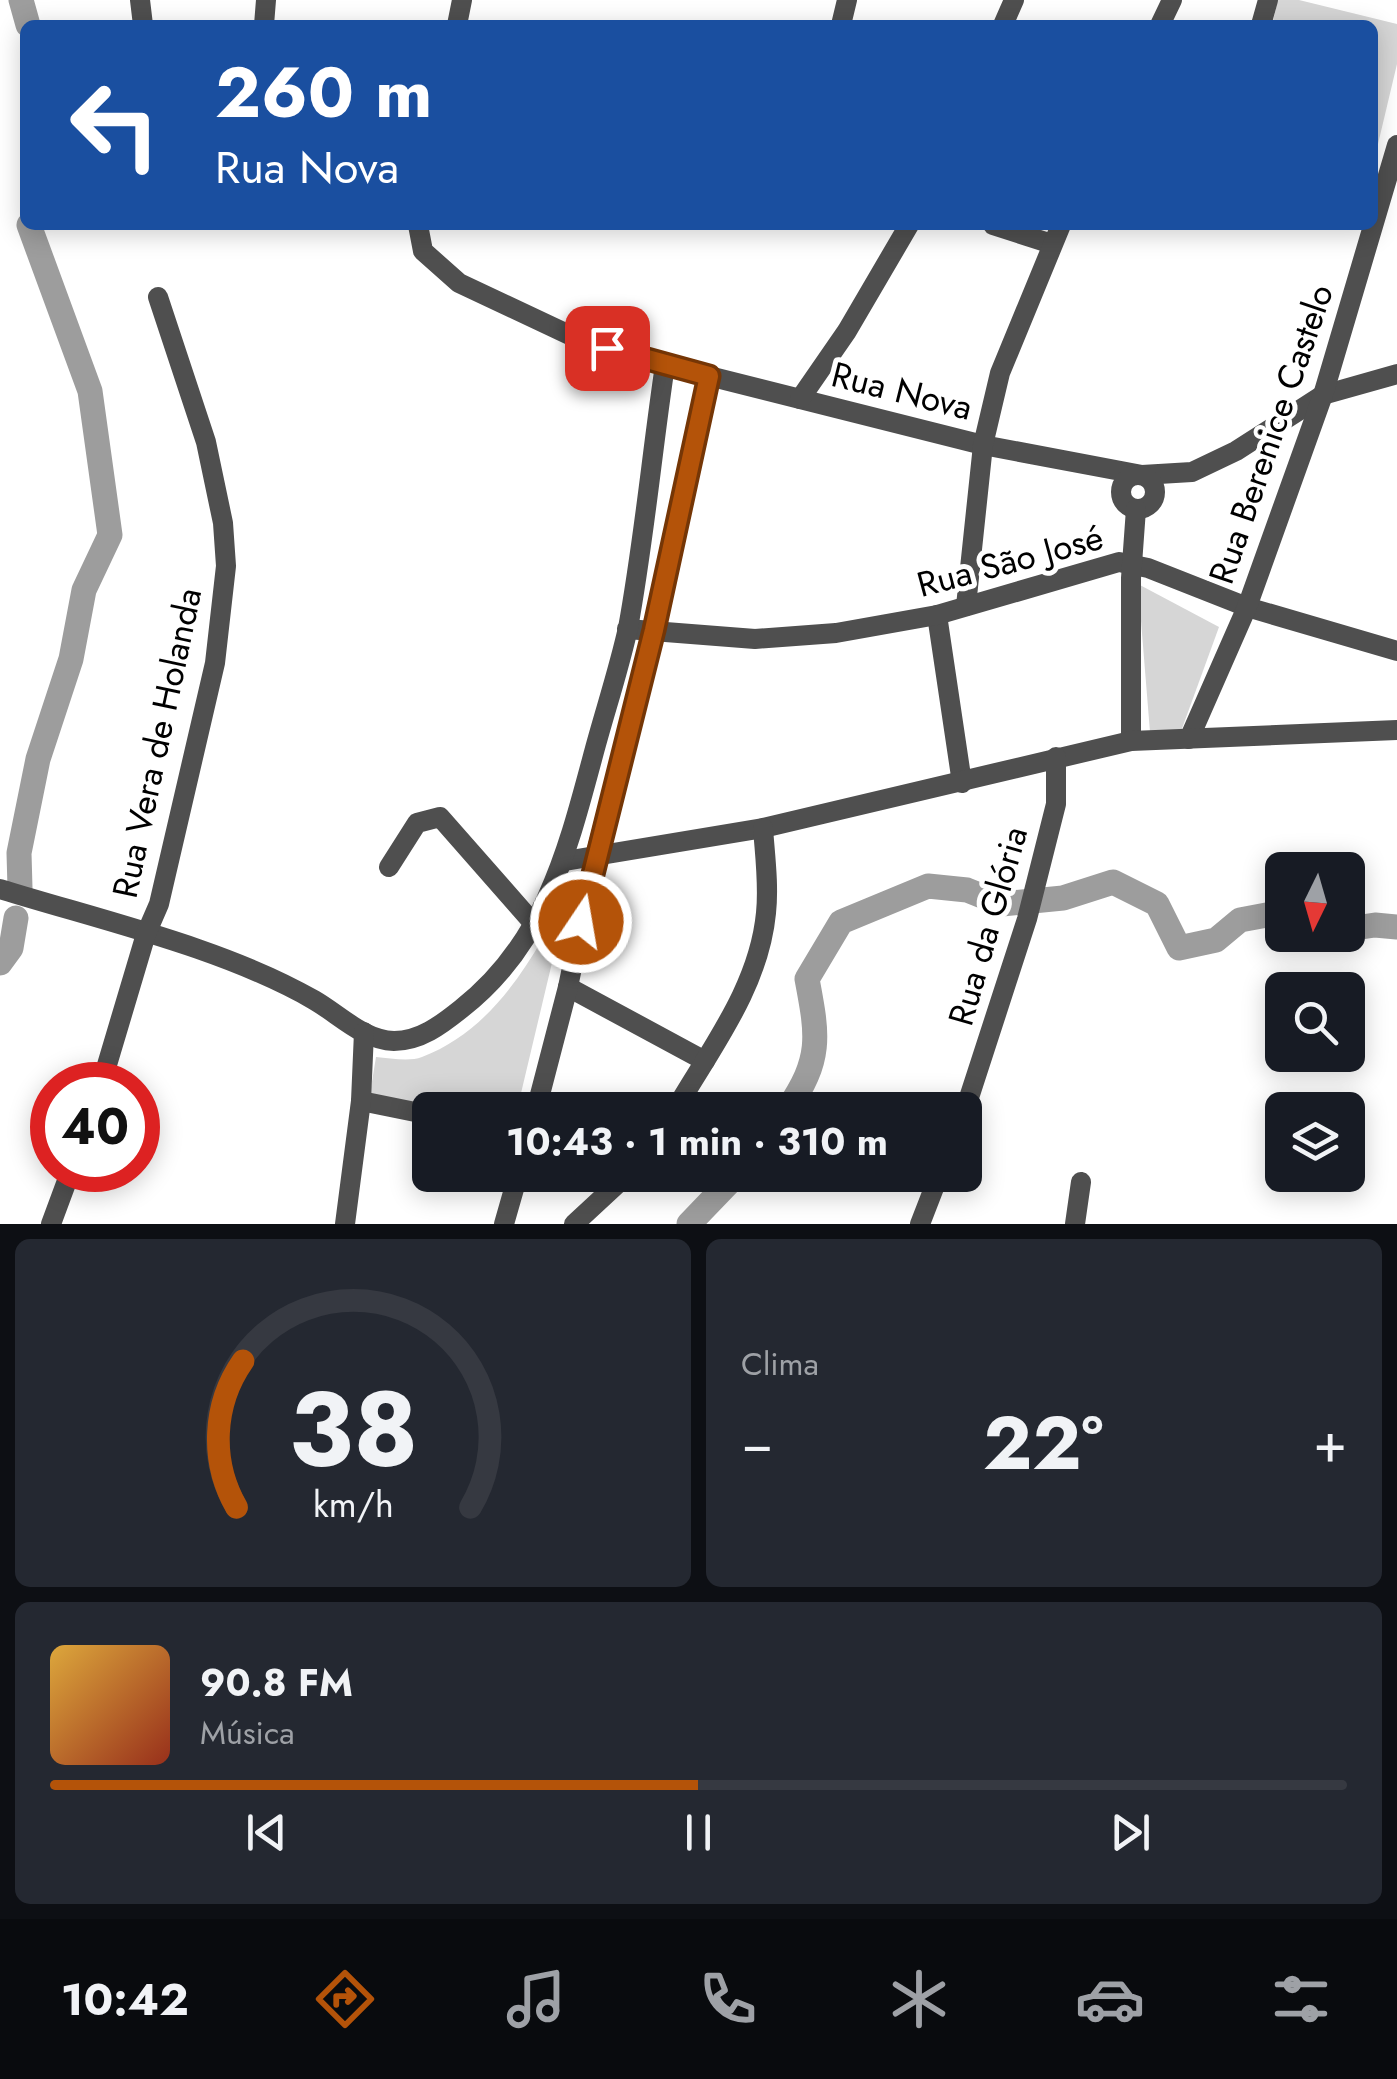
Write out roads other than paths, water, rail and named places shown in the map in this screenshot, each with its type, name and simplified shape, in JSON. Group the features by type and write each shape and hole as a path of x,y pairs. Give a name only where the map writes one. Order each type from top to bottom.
{"street":[{"name":"Rua Berenice Castelo","path":"1378,209 1397,145"},
{"name":"Rua Nova","path":"419,230 424,251 468,289 578,339 664,365 983,445 1142,475 1192,472 1236,451 1323,395 1397,374"},
{"path":"800,399 847,331 907,230"},
{"path":"966,606 983,445 1000,373 1057,235 1026,230"},
{"name":"Rua Berenice Castelo","path":"1190,738 1247,607 1323,395 1372,230"},
{"name":"Rua Vera de Holanda","path":"108,1062 146,934 159,904 215,663 226,566 223,522 206,442 158,297"},
{"path":"0,889 258,973 314,999 364,1032 390,1041 406,1040 438,1027 492,981 534,924 565,860 628,629 664,365"},
{"path":"541,1092 654,630 709,376"},
{"path":"1110,469 1136,503"},
{"path":"1136,503 1192,472"},
{"path":"1131,741 1136,503 1127,480 1142,475 1154,488 1136,503"},
{"name":"Rua São José","path":"628,629 723,638 792,638 937,615 1097,567 1132,564 1247,607 1397,651"},
{"path":"937,615 962,783"},
{"path":"565,860 764,828 1131,741 1397,730"},
{"name":"Rua da Glória","path":"971,1092 1036,883 1056,804 1056,757"},
{"path":"389,868 417,823 440,816 534,924"},
{"path":"686,1092 742,995 760,946 766,916 764,828"},
{"path":"568,987 705,1062"},
{"path":"345,1224 362,1101 364,1032"},
{"path":"362,1101 412,1111"},
{"path":"1075,1224 1080,1182"},
{"path":"52,1224 63,1192"},
{"path":"504,1224 513,1192"},
{"path":"574,1224 609,1192"},
{"path":"920,1224 933,1192"}],"waterway":[{"path":"21,0 27,20"},
{"path":"20,888 19,853 38,759 71,659 84,590 110,535 90,391 31,230"},
{"path":"798,1092 814,1047 807,979 841,922 928,886 967,890 1002,904 1063,898 1113,882 1157,904 1179,948 1216,940 1240,920 1265,915"},
{"path":"0,963 11,948 16,918"},
{"path":"1365,926 1397,927"},
{"path":"689,1224 720,1192"}]}
